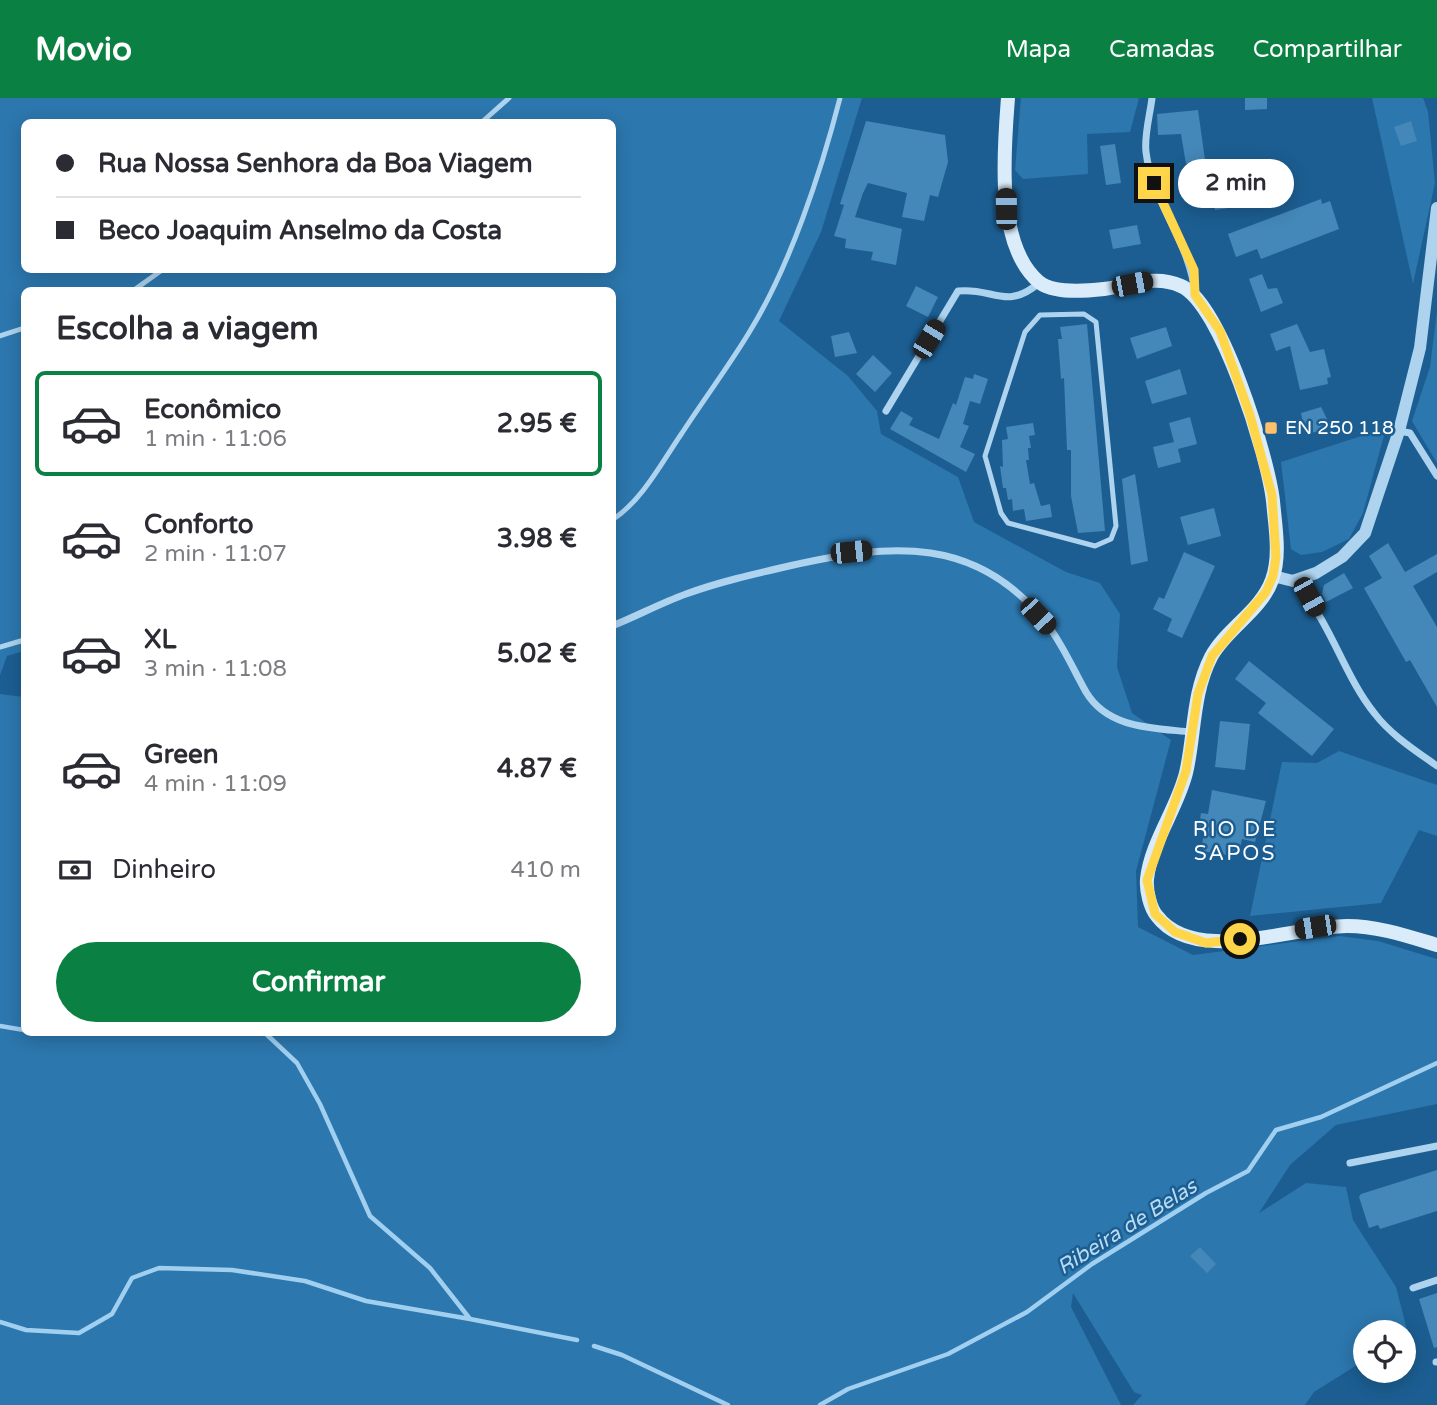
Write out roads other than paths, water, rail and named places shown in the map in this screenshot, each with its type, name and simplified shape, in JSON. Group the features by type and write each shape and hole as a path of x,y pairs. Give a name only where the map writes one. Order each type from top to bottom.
{"main road":[{"path":"1008,98 1006,209 1012,237 1040,282 1074,290 1105,289 1159,279 1183,287 1195,295 1220,331 1250,415 1268,481 1275,527 1273,576 1266,592 1212,656 1198,694 1180,792 1147,880 1155,914 1175,932 1206,943 1315,927 1350,926 1397,932 1437,945"}],"street":[{"path":"1152,98 1146,149 1150,172 1194,270 1195,295"},
{"path":"1293,581 1342,557 1365,533 1399,431 1422,336 1437,208"},
{"path":"887,411 958,292 968,290 1002,299 1026,294 1040,282"},
{"path":"1399,431 1410,433 1437,476"},
{"path":"616,624 685,594 851,552 887,548 950,557 963,560 1013,588 1049,627 1088,695 1116,719 1137,727 1191,732"},
{"path":"1273,576 1293,581 1309,597 1375,714 1410,747 1437,766"},
{"path":"1350,1163 1437,1146"},
{"path":"1413,1288 1437,1280"}],"lane":[{"path":"485,119 509,98"},
{"path":"616,518 651,479 751,330 778,278 830,139 840,98"},
{"path":"138,287 158,273"},
{"path":"1084,314 1096,322 1116,526 1111,539 1095,546 1008,523 987,469 985,456 1025,332 1040,315 1084,314"},
{"path":"0,336 21,329"},
{"path":"0,647 21,641"}],"waterway":[{"path":"0,1026 21,1030"},
{"path":"268,1036 297,1063 320,1104 370,1216 430,1268 470,1319 577,1340"},
{"name":"Ribeira de Belas","path":"820,1405 848,1389 948,1354 1027,1312 1092,1264 1206,1193 1248,1171 1276,1130 1321,1117 1437,1063"},
{"path":"0,1322 26,1330 79,1333 112,1314 132,1278 159,1268 232,1270 305,1281 366,1301 470,1319"},
{"path":"594,1346 622,1355 728,1405"}],"place":[{"name":"EN 250 118","path":"1271,428"}],"district":[{"name":"RIO DE SAPOS","path":"1235,841"}]}
